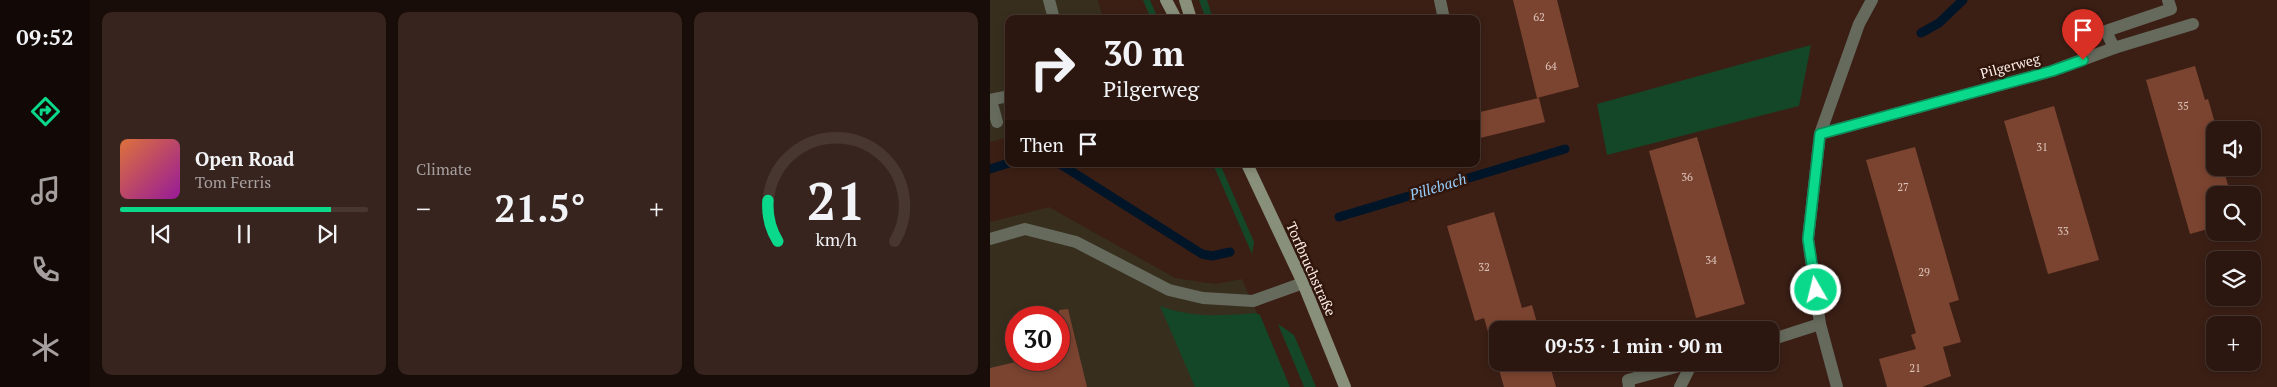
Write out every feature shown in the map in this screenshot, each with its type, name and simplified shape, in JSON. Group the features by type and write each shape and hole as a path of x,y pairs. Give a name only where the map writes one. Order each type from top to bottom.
{"main road":[{"path":"1166,0 1174,15"},
{"path":"1185,0 1190,15"},
{"name":"Torfbruchstraße","path":"1248,167 1303,283 1345,387"}],"street":[{"path":"1050,0 1053,15"},
{"path":"1440,0 1443,15"},
{"path":"1837,387 1820,324 1808,239 1820,134 1858,24 1872,0"},
{"path":"2114,48 2106,31 2171,9 2168,0"},
{"name":"Pilgerweg","path":"1820,134 2052,71 2114,48 2193,24"},
{"path":"997,122 991,100 1005,97"},
{"path":"990,239 1024,229 1076,242 1169,290 1202,298 1253,301 1303,283"},
{"path":"1779,337 1820,324"},
{"path":"1629,387 1628,380 1662,371"},
{"path":"1680,387 1689,371"}],"shaded area":[{"path":"990,0 1098,0 1102,15 1005,15 1005,138 990,142"},
{"path":"1049,207 1175,278 1215,284 1242,279 1289,387 990,387 990,222"}],"green space":[{"path":"1143,0 1150,0 1156,15 1149,15"},
{"path":"1199,0 1207,0 1212,15 1205,15"},
{"path":"1811,45 1799,106 1607,155 1597,104"},
{"path":"1214,167 1221,167 1254,242 1252,254"},
{"path":"1160,306 1195,314 1255,313 1260,315 1290,387 1195,387"},
{"path":"1278,324 1294,335 1316,387 1304,387"}],"building":[{"path":"1513,0 1557,0 1579,87 1537,98"},
{"path":"2195,66 2205,100 2208,99 2214,121 2206,121 2206,176 2225,176 2228,186 2206,186 2206,230 2190,234 2146,80"},
{"path":"1539,98 1545,122 1480,138 1480,112"},
{"path":"2054,106 2099,260 2048,274 2004,121"},
{"path":"1697,137 1745,304 1696,318 1649,151"},
{"path":"1915,147 1959,300 1949,303 1961,342 1943,347 1951,376 1922,387 1887,387 1879,359 1916,349 1911,335 1916,333 1866,160"},
{"path":"1494,212 1522,308 1532,305 1536,321 1489,321 1489,335 1484,318 1475,321 1447,226"},
{"path":"1070,317 1087,387 990,387 990,368 1005,364 1005,371 1070,371"},
{"path":"1499,371 1552,371 1556,387 1504,387"}],"waterway":[{"name":"Pillebach","path":"1921,33 1939,23 1963,0"},
{"name":"Pillebach","path":"1339,217 1565,149"},
{"name":"Pillebach","path":"990,169 1005,164"},
{"name":"Pillebach","path":"1065,167 1202,254 1212,256 1230,252"}],"route":[{"path":"1816,290 1808,239 1820,134 2052,71 2083,60"}]}
